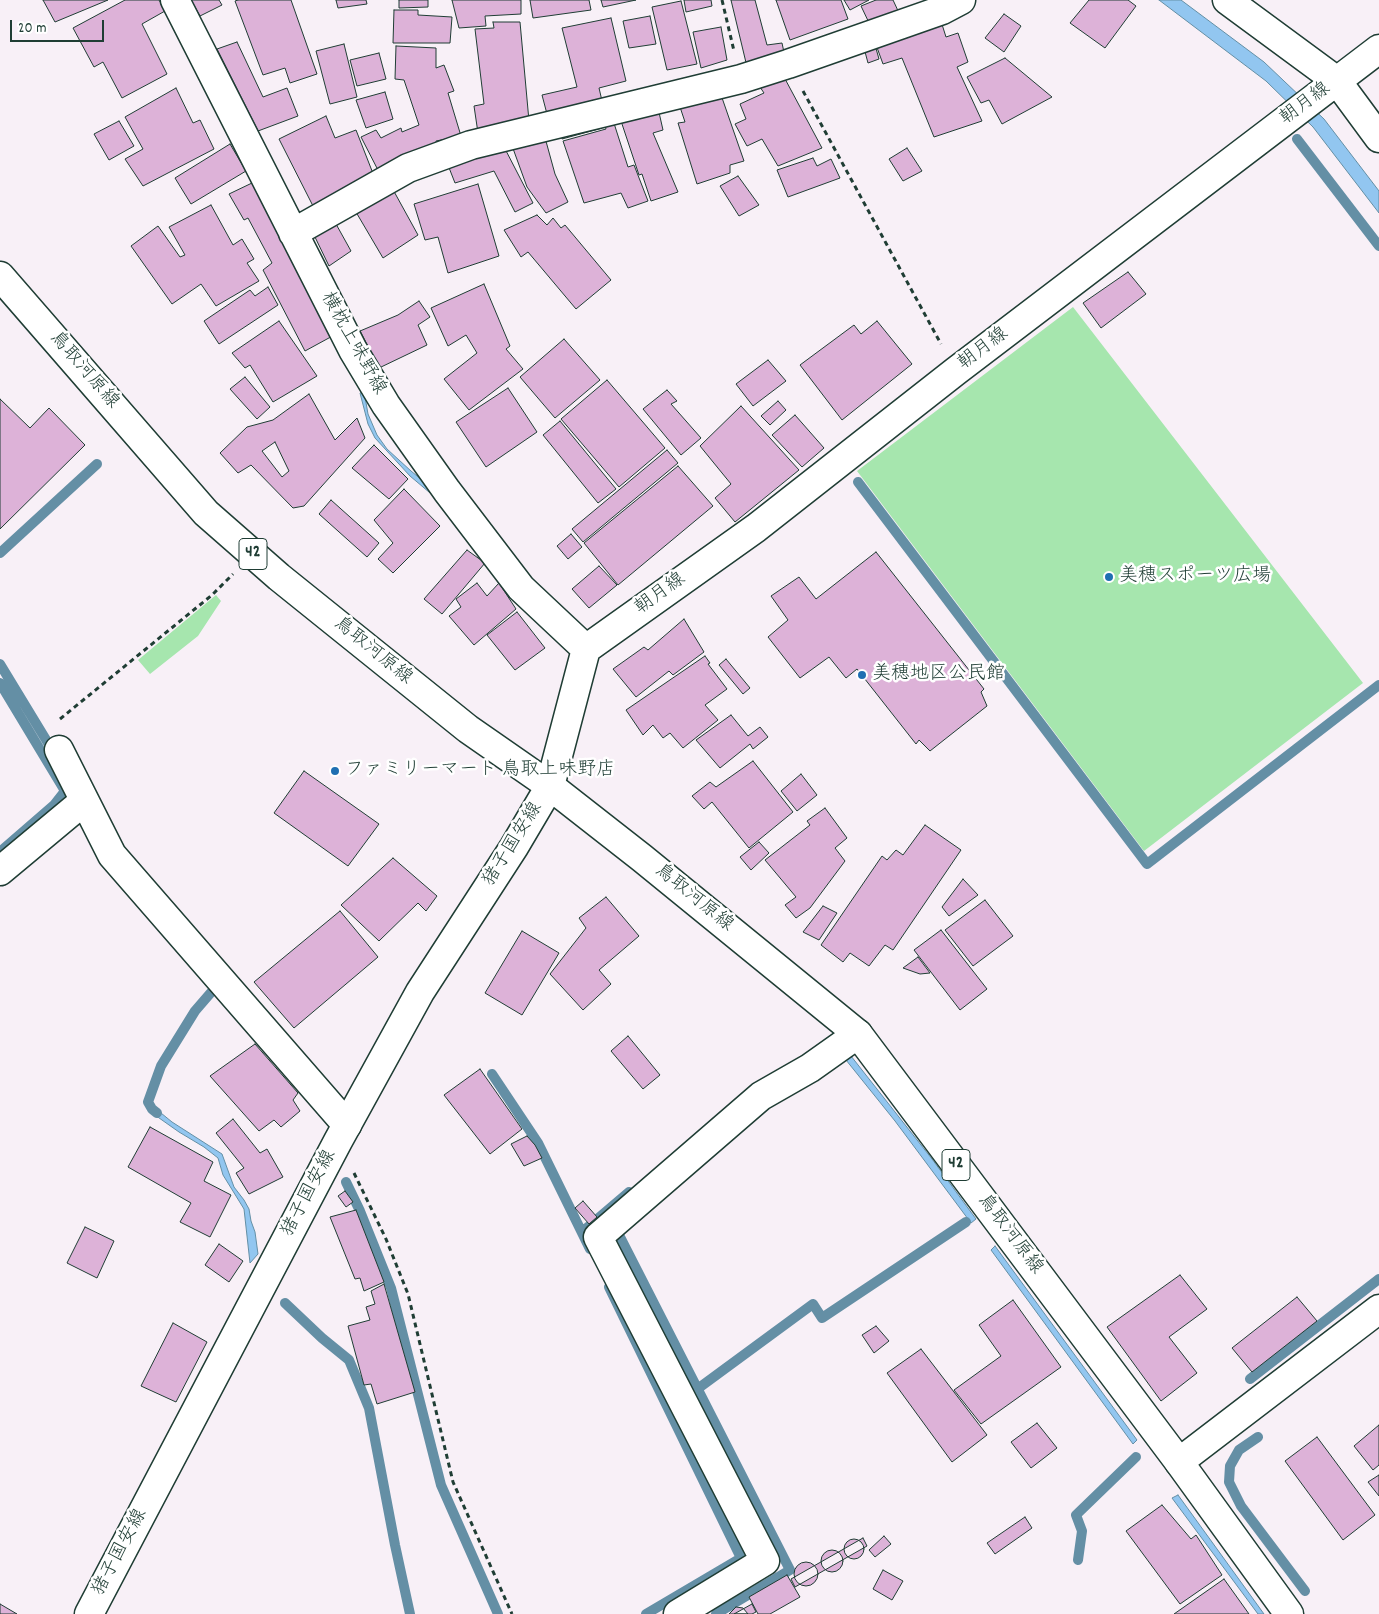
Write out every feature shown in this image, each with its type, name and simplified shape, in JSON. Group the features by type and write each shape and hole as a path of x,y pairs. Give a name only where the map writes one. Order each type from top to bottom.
{"street":[{"name":"横枕上味野線","path":"175,0 353,350 386,405 447,491 521,588 586,649"},
{"path":"293,234 408,168 471,144 741,79 942,10 961,0"},
{"path":"1227,0 1337,81 1379,138"},
{"name":"朝月線","path":"586,649 756,528 956,371 1379,49"},
{"name":"鳥取河原線","path":"0,276 206,513 293,589 468,729 550,786 642,858 858,1034 1179,1462 1289,1614"},
{"name":"猪子国安線","path":"89,1614 341,1135 420,992 514,847 550,786 586,649"},
{"path":"59,750 112,855 341,1135"},
{"path":"0,871 84,801"},
{"path":"678,1614 766,1561 598,1237 761,1096 810,1068 858,1034"},
{"path":"1179,1462 1379,1309"}],"path":[{"path":"722,0 741,79"},
{"path":"788,64 956,371"},
{"path":"59,750 51,730 54,724 212,595 253,554"},
{"path":"341,1135 351,1166 386,1239 408,1294 453,1482 512,1614"}],"green space":[{"name":"美穂スポーツ広場","path":"1073,307 1363,683 1144,851 857,471"},
{"path":"216,595 221,601 198,636 150,674 138,660"}],"water":[{"path":"1159,0 1181,0 1264,62 1324,119 1379,191 1379,213 1313,127 1266,81"},
{"path":"364,391 368,414 377,435 387,449 440,495 436,498 410,476 375,438 368,424 360,393"},
{"path":"851,1056 932,1159 976,1219 971,1223 895,1121 846,1060"},
{"path":"150,1104 172,1122 222,1154 234,1187 249,1209 255,1232 258,1254 250,1263 244,1209 223,1175 218,1158 152,1113 147,1106"},
{"path":"995,1246 1137,1440 1133,1444 991,1250"},
{"path":"1178,1495 1264,1614 1258,1614 1172,1498"}],"building":[{"path":"43,0 108,0 55,22"},
{"path":"125,0 159,0 165,11 142,24 167,74 122,98 103,62 94,67 73,28"},
{"path":"191,0 219,0 222,5 200,16"},
{"path":"291,0 317,74 290,83 285,68 263,75 235,1"},
{"path":"336,0 366,0 367,4 338,8"},
{"path":"399,0 428,0 428,7 399,8"},
{"path":"452,0 521,0 521,14 485,16 486,26 459,28"},
{"path":"530,0 589,0 591,10 533,18"},
{"path":"601,0 636,0 603,7"},
{"path":"684,0 711,0 712,6 686,12"},
{"path":"731,0 755,0 767,45 782,43 785,57 748,71"},
{"path":"776,0 841,0 848,19 790,40"},
{"path":"844,0 869,0 850,10"},
{"path":"876,0 893,0 900,15 871,27 861,6"},
{"path":"1089,0 1128,0 1136,6 1105,48 1070,23"},
{"path":"681,1 697,64 667,70 652,7"},
{"path":"394,10 418,10 418,15 452,17 450,43 393,43"},
{"path":"1004,14 1021,26 1004,52 985,38"},
{"path":"650,16 656,44 629,48 623,21"},
{"path":"611,18 626,81 599,88 603,105 547,114 542,95 577,87 562,28"},
{"path":"940,18 946,37 958,33 968,62 957,67 982,121 934,137 902,58 883,64 875,42"},
{"path":"493,22 520,22 529,121 478,133 474,106 484,104 475,29 494,28"},
{"path":"721,27 727,60 701,68 693,32"},
{"path":"237,42 263,97 287,88 298,116 258,131 217,49"},
{"path":"344,44 357,97 330,104 316,51"},
{"path":"875,45 879,59 868,63 864,48"},
{"path":"396,46 436,48 436,68 444,65 454,91 448,93 461,136 436,141 437,149 380,174 361,137 376,130 381,138 401,128 402,132 419,125 404,80 395,79"},
{"path":"379,53 386,79 357,86 350,60"},
{"path":"1005,58 1052,97 1002,124 989,100 981,103 967,77"},
{"path":"784,77 822,148 778,166 762,139 747,146 735,124 746,119 740,104 764,93 760,87"},
{"path":"176,88 193,123 200,120 214,149 143,186 125,159 143,149 125,117"},
{"path":"385,92 393,119 366,128 356,100"},
{"path":"720,92 744,161 730,165 730,173 697,184 678,123 685,122 678,101"},
{"path":"658,108 663,130 653,133 678,192 651,201 642,174 639,175 619,115"},
{"path":"326,116 335,138 356,130 374,176 313,206 279,139"},
{"path":"612,117 628,167 634,165 648,201 628,208 621,193 584,203 563,141 606,129 603,118"},
{"path":"119,121 134,146 109,160 94,134"},
{"path":"601,123 602,128 562,139 561,134"},
{"path":"544,134 555,174 568,202 546,213 527,187 511,143"},
{"path":"502,143 533,203 515,212 494,171 455,183 446,160"},
{"path":"230,144 246,171 191,204 175,178"},
{"path":"907,148 922,171 903,181 889,159"},
{"path":"813,158 817,166 831,159 840,178 788,197 777,170"},
{"path":"738,176 759,205 739,216 720,186"},
{"path":"252,183 265,208 271,207 338,333 305,351 263,270 272,263 248,218 244,220 229,194"},
{"path":"478,184 499,256 448,273 438,237 425,240 414,204"},
{"path":"391,186 418,235 383,258 353,207"},
{"path":"211,205 233,245 242,239 254,259 247,263 259,281 216,306 201,284 172,304 131,246 158,226 180,257 185,255 169,227"},
{"path":"537,215 547,225 553,218 561,228 565,225 611,280 576,309 528,252 521,257 504,230"},
{"path":"336,224 351,251 329,266 314,235"},
{"path":"1128,272 1146,294 1101,328 1083,303"},
{"path":"484,284 510,346 506,349 523,369 469,410 444,379 477,353 466,335 448,346 431,308"},
{"path":"268,287 278,305 219,344 204,321 250,290 255,296"},
{"path":"419,301 430,317 418,325 427,345 379,368 360,331 398,315"},
{"path":"279,321 317,376 273,402 250,365 245,368 232,353"},
{"path":"877,321 912,364 842,420 800,365 854,325 861,334"},
{"path":"564,339 600,380 555,418 520,377"},
{"path":"768,360 786,381 753,406 736,384"},
{"path":"245,377 270,407 257,419 230,389"},
{"path":"607,380 665,448 619,487 561,419"},
{"path":"508,388 537,432 486,467 456,422"},
{"path":"667,390 677,401 671,404 701,438 681,455 643,409"},
{"path":"309,394 335,440 357,418 365,438 304,506 293,508 251,465 238,473 220,453 247,427 273,420","holes":["275,442 289,471 282,477 262,451"]},
{"path":"0,399 30,428 49,408 85,445 0,529"},
{"path":"778,401 786,410 770,425 761,416"},
{"path":"741,406 799,470 735,522 715,498 731,484 700,446"},
{"path":"795,415 824,448 802,467 772,435"},
{"path":"560,421 616,489 598,503 543,435"},
{"path":"374,445 408,479 389,499 352,468"},
{"path":"667,450 678,463 583,542 572,529"},
{"path":"678,466 713,506 618,585 584,543"},
{"path":"404,489 440,526 393,573 378,559 393,543 374,520"},
{"path":"331,500 379,543 367,557 319,514"},
{"path":"571,534 582,547 568,559 557,546"},
{"path":"467,550 485,563 442,614 424,599"},
{"path":"876,552 984,689 981,692 987,706 930,751 919,740 916,744 857,669 846,678 829,657 800,678 768,637 788,620 771,596 799,577 816,599"},
{"path":"599,566 617,585 589,608 572,589"},
{"path":"477,583 487,596 499,583 516,609 474,645 449,616 461,607 456,599"},
{"path":"517,612 545,648 515,670 487,635"},
{"path":"684,619 704,652 673,675 669,671 636,697 613,669 644,647 648,650"},
{"path":"705,656 710,663 708,664 727,689 705,705 718,720 683,748 670,733 663,738 653,725 643,735 626,710"},
{"path":"726,659 750,688 743,694 719,665"},
{"path":"731,715 748,736 760,727 768,737 753,749 750,744 720,768 696,740"},
{"path":"753,761 793,812 749,848 712,802 704,809 692,796 710,782 716,787"},
{"path":"304,771 379,824 348,866 274,813"},
{"path":"801,774 817,795 797,811 781,791"},
{"path":"825,808 847,838 835,848 845,861 810,908 796,918 785,905 796,897 765,860 810,825 807,821"},
{"path":"925,825 961,850 893,950 885,945 869,966 850,953 843,962 821,945 882,856 887,860 896,850 903,855"},
{"path":"759,842 769,853 751,870 740,857"},
{"path":"393,858 437,896 426,911 418,903 379,941 341,905"},
{"path":"963,879 978,895 949,916 942,907"},
{"path":"606,897 639,936 599,970 611,984 583,1010 550,974 586,928 579,918"},
{"path":"985,900 1013,936 973,966 945,930"},
{"path":"823,906 837,913 819,940 803,932"},
{"path":"340,911 378,957 294,1028 254,982"},
{"path":"941,930 987,989 960,1010 914,950"},
{"path":"522,931 559,953 522,1015 485,993"},
{"path":"918,957 930,973 920,974 903,968"},
{"path":"628,1036 660,1075 643,1089 611,1051"},
{"path":"255,1044 298,1093 293,1100 300,1111 281,1127 274,1120 259,1131 210,1076"},
{"path":"480,1069 522,1129 490,1154 444,1095"},
{"path":"233,1119 260,1153 267,1149 283,1177 249,1194 236,1173 244,1168 216,1133"},
{"path":"150,1127 213,1162 204,1181 231,1195 210,1237 180,1222 191,1203 128,1167"},
{"path":"527,1136 535,1145 542,1158 524,1166 511,1144"},
{"path":"345,1191 353,1202 346,1207 338,1196"},
{"path":"583,1201 597,1217 589,1224 575,1208"},
{"path":"356,1210 384,1282 364,1291 360,1278 355,1279 330,1217"},
{"path":"85,1227 114,1241 97,1278 67,1263"},
{"path":"219,1244 243,1261 229,1282 205,1265"},
{"path":"1180,1275 1207,1309 1169,1337 1197,1373 1161,1401 1107,1327"},
{"path":"384,1284 415,1392 377,1404 371,1384 364,1385 348,1326 370,1320 366,1307 375,1304 371,1291"},
{"path":"1297,1297 1317,1321 1252,1372 1232,1348"},
{"path":"1013,1300 1061,1367 981,1424 954,1390 1001,1356 979,1325"},
{"path":"173,1323 207,1342 176,1402 141,1386"},
{"path":"876,1326 889,1341 874,1353 862,1335"},
{"path":"921,1349 987,1435 952,1462 887,1373"},
{"path":"1037,1423 1057,1448 1031,1468 1011,1442"},
{"path":"1379,1425 1379,1465 1373,1470 1354,1446"},
{"path":"1317,1437 1375,1515 1343,1540 1285,1461"},
{"path":"1379,1475 1379,1496 1368,1482"},
{"path":"1162,1505 1191,1539 1196,1535 1222,1575 1180,1604 1126,1531"},
{"path":"1025,1517 1032,1528 995,1554 987,1543"},
{"path":"884,1536 891,1544 875,1557 869,1550"},
{"path":"863,1538 867,1546 795,1587 791,1579"},
{"path":"854,1539 861,1542 864,1549 861,1556 854,1559 847,1556 844,1549 847,1542"},
{"path":"832,1550 840,1553 843,1561 840,1569 832,1572 824,1569 821,1561 824,1553"},
{"path":"806,1562 815,1565 818,1574 815,1583 806,1586 797,1583 794,1574 797,1565"},
{"path":"883,1570 903,1581 892,1600 873,1589"},
{"path":"787,1575 800,1597 770,1614 758,1614 749,1597"},
{"path":"1224,1579 1249,1614 1174,1614"},
{"path":"0,1604 17,1614 0,1614"},
{"path":"752,1604 756,1612 752,1614 734,1614"},
{"path":"736,1607 743,1608 748,1614 729,1614"}],"waterway":[{"path":"1297,139 1379,246"},
{"path":"0,553 97,464"},
{"path":"858,482 1147,864 1379,685"},
{"path":"0,664 48,743"},
{"path":"0,683 65,791 54,805 0,852"},
{"path":"157,1113 148,1102 161,1066 195,1011 214,989"},
{"path":"492,1074 538,1143 590,1249"},
{"path":"346,1182 360,1211 391,1288 441,1485 498,1614"},
{"path":"582,1232 629,1192"},
{"path":"696,1390 813,1304 822,1318 966,1222"},
{"path":"623,1226 617,1231 790,1570 716,1614"},
{"path":"1250,1379 1379,1279"},
{"path":"609,1287 741,1558 646,1614"},
{"path":"285,1303 322,1338 349,1360 369,1408 410,1614"},
{"path":"1258,1437 1239,1450 1230,1466 1229,1482 1241,1506 1305,1591"},
{"path":"1078,1560 1082,1531 1076,1515 1136,1457"}],"place":[{"name":"美穂スポーツ広場","path":"1109,577"},
{"name":"美穂地区公民館","path":"862,675"},
{"name":"ファミリーマート 鳥取上味野店","path":"335,771"}]}
